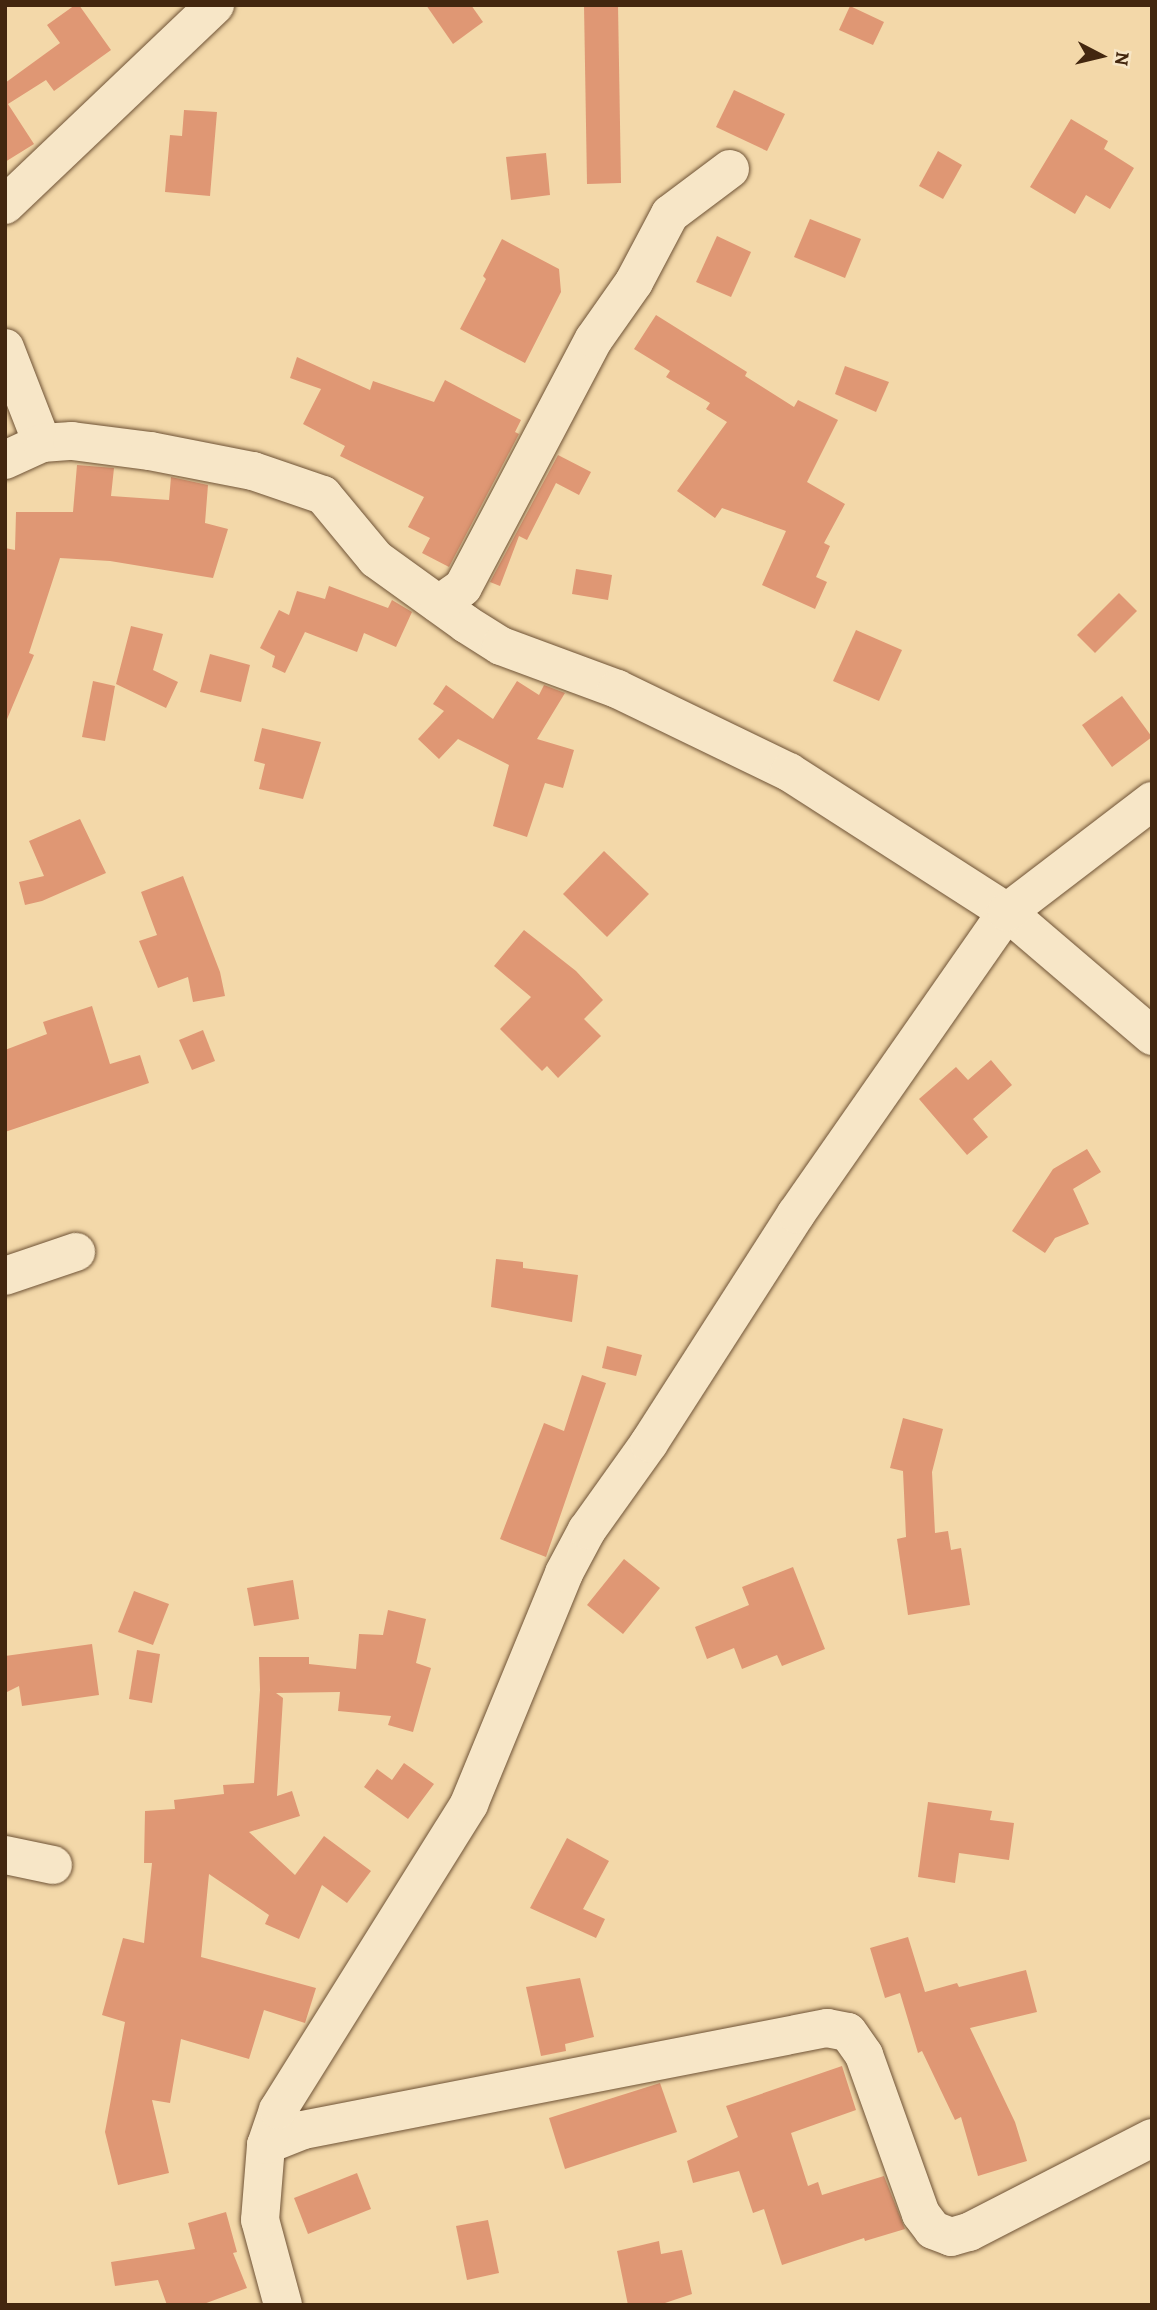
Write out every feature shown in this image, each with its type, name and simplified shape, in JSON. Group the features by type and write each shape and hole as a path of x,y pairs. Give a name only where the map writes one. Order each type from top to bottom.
{"street":[{"path":"5,205 215,5"},
{"path":"439,604 463,587 594,339 634,282 670,214 730,169"},
{"path":"5,348 42,443"},
{"path":"5,460 42,443 72,441 193,458 253,471 323,495 376,559 501,646 617,690 789,772 1007,912 1152,1036"},
{"path":"283,2305 260,2220 266,2145 278,2110 469,1804 559,1585 587,1530 649,1443 796,1214 1007,912 1152,801"},
{"path":"5,1276 76,1252"},
{"path":"5,1855 53,1865"},
{"path":"266,2145 303,2130 827,2028 848,2032 864,2054 921,2214 933,2230 951,2236 970,2232 1152,2138"}],"building":[{"path":"75,5 79,5 111,50 54,91 46,80 8,104 34,144 5,162 5,83 60,43 47,25"},
{"path":"426,5 471,5 483,22 453,44"},
{"path":"584,5 618,5 621,183 587,184"},
{"path":"850,6 884,22 873,45 839,30"},
{"path":"734,90 785,114 767,151 716,127"},
{"path":"184,110 217,112 210,196 165,192 170,135 182,136"},
{"path":"1071,119 1108,141 1104,149 1134,168 1110,209 1086,195 1075,214 1030,187"},
{"path":"938,151 962,165 943,199 919,186"},
{"path":"546,153 550,195 511,200 506,157"},
{"path":"810,219 861,239 845,278 794,257"},
{"path":"717,236 751,252 731,297 696,282"},
{"path":"502,239 559,269 561,292 525,363 460,329 486,279 483,276"},
{"path":"656,315 747,372 745,376 794,407 798,400 838,420 807,482 845,504 824,543 830,546 816,577 827,582 815,609 762,585 786,531 722,508 715,518 677,491 727,422 706,409 710,403 666,377 670,371 634,349"},
{"path":"297,357 370,390 373,381 434,402 445,380 521,420 515,432 519,434 449,567 422,553 430,538 408,527 424,497 340,456 345,446 303,424 321,389 290,378"},
{"path":"845,366 889,382 876,412 835,394"},
{"path":"558,455 591,472 579,495 556,483 527,540 519,536 500,586 490,582"},
{"path":"77,465 114,468 111,496 169,500 171,477 208,485 205,523 228,529 213,578 110,561 60,558 29,653 34,655 5,724 5,548 15,550 16,512 73,512"},
{"path":"576,569 612,575 608,600 572,594"},
{"path":"329,586 388,608 392,600 412,612 396,647 364,633 357,652 305,632 285,673 272,667 275,656 260,648 279,610 289,615 297,591 325,599"},
{"path":"1119,593 1137,611 1095,653 1077,635"},
{"path":"131,626 163,634 153,670 178,682 166,708 116,684"},
{"path":"856,630 902,650 879,701 833,681"},
{"path":"210,654 250,665 241,702 200,692"},
{"path":"93,681 115,686 105,741 82,737"},
{"path":"517,681 539,695 544,685 565,693 537,739 574,750 563,788 545,783 527,837 493,826 509,765 458,739 439,759 418,739 444,711 433,704 446,685 493,719"},
{"path":"1122,696 1152,737 1112,767 1082,725"},
{"path":"262,728 321,742 303,799 259,789 265,764 254,761"},
{"path":"80,819 106,873 42,901 25,905 19,882 44,876 29,841"},
{"path":"604,851 649,894 607,937 563,894"},
{"path":"183,876 220,972 225,996 193,1002 188,977 158,988 139,941 157,935 141,892"},
{"path":"524,930 576,971 603,1000 584,1019 601,1036 558,1078 547,1066 542,1071 500,1029 531,997 494,966"},
{"path":"92,1006 110,1064 140,1055 149,1083 5,1132 5,1050 47,1034 43,1022"},
{"path":"203,1030 215,1061 192,1070 179,1040"},
{"path":"991,1060 1012,1085 973,1119 988,1137 967,1155 919,1099 956,1067 968,1080"},
{"path":"1087,1149 1101,1172 1073,1189 1089,1224 1055,1238 1045,1253 1012,1231 1053,1169"},
{"path":"496,1259 523,1262 523,1268 578,1275 572,1322 491,1307"},
{"path":"607,1346 642,1355 636,1376 602,1368"},
{"path":"582,1375 606,1383 546,1557 500,1539 544,1423 564,1431"},
{"path":"903,1418 943,1429 932,1472 935,1533 948,1531 951,1550 961,1548 970,1605 908,1615 897,1539 906,1537 903,1471 890,1468"},
{"path":"624,1559 660,1588 623,1634 587,1605"},
{"path":"793,1567 825,1649 782,1666 777,1655 742,1669 734,1648 707,1659 695,1627 749,1605 742,1587"},
{"path":"293,1580 299,1619 254,1626 247,1588"},
{"path":"134,1591 169,1604 153,1645 118,1632"},
{"path":"388,1610 426,1619 416,1663 431,1668 413,1732 388,1725 391,1716 338,1711 340,1692 276,1693 283,1698 277,1796 292,1791 300,1816 249,1832 295,1875 324,1836 371,1871 347,1903 322,1885 299,1939 265,1924 269,1915 209,1874 201,1957 316,1988 305,2023 264,2010 249,2059 181,2039 170,2103 152,2100 169,2173 118,2185 105,2132 125,2022 102,2015 123,1938 144,1943 152,1863 144,1863 145,1811 175,1809 174,1800 224,1794 223,1785 254,1783 260,1690 259,1657 309,1657 309,1664 356,1669 359,1634 383,1635"},
{"path":"92,1644 99,1695 22,1706 19,1686 5,1693 5,1656"},
{"path":"137,1650 160,1654 152,1703 129,1699"},
{"path":"404,1763 434,1784 408,1819 364,1787 377,1769 392,1780"},
{"path":"928,1802 992,1811 990,1820 1014,1823 1009,1860 959,1853 955,1883 918,1877"},
{"path":"567,1838 609,1861 583,1909 605,1919 596,1938 530,1908"},
{"path":"908,1937 925,1992 957,1983 959,1987 1026,1970 1037,2012 970,2028 1015,2122 1027,2161 978,2176 961,2117 955,2120 922,2051 918,2053 900,1993 885,1998 870,1948"},
{"path":"580,1978 594,2037 565,2044 566,2051 541,2056 526,1987"},
{"path":"842,2066 856,2110 791,2133 808,2186 818,2182 822,2195 884,2176 905,2229 865,2241 864,2238 782,2265 764,2209 753,2213 739,2171 693,2183 687,2161 738,2137 726,2106"},
{"path":"660,2083 677,2132 565,2169 549,2118"},
{"path":"357,2173 371,2209 308,2234 294,2198"},
{"path":"226,2212 237,2252 233,2253 247,2288 201,2305 167,2305 158,2280 115,2286 111,2262 195,2249 188,2223"},
{"path":"488,2220 499,2273 467,2280 456,2226"},
{"path":"659,2241 661,2254 682,2250 692,2294 659,2305 628,2305 617,2251"}]}
